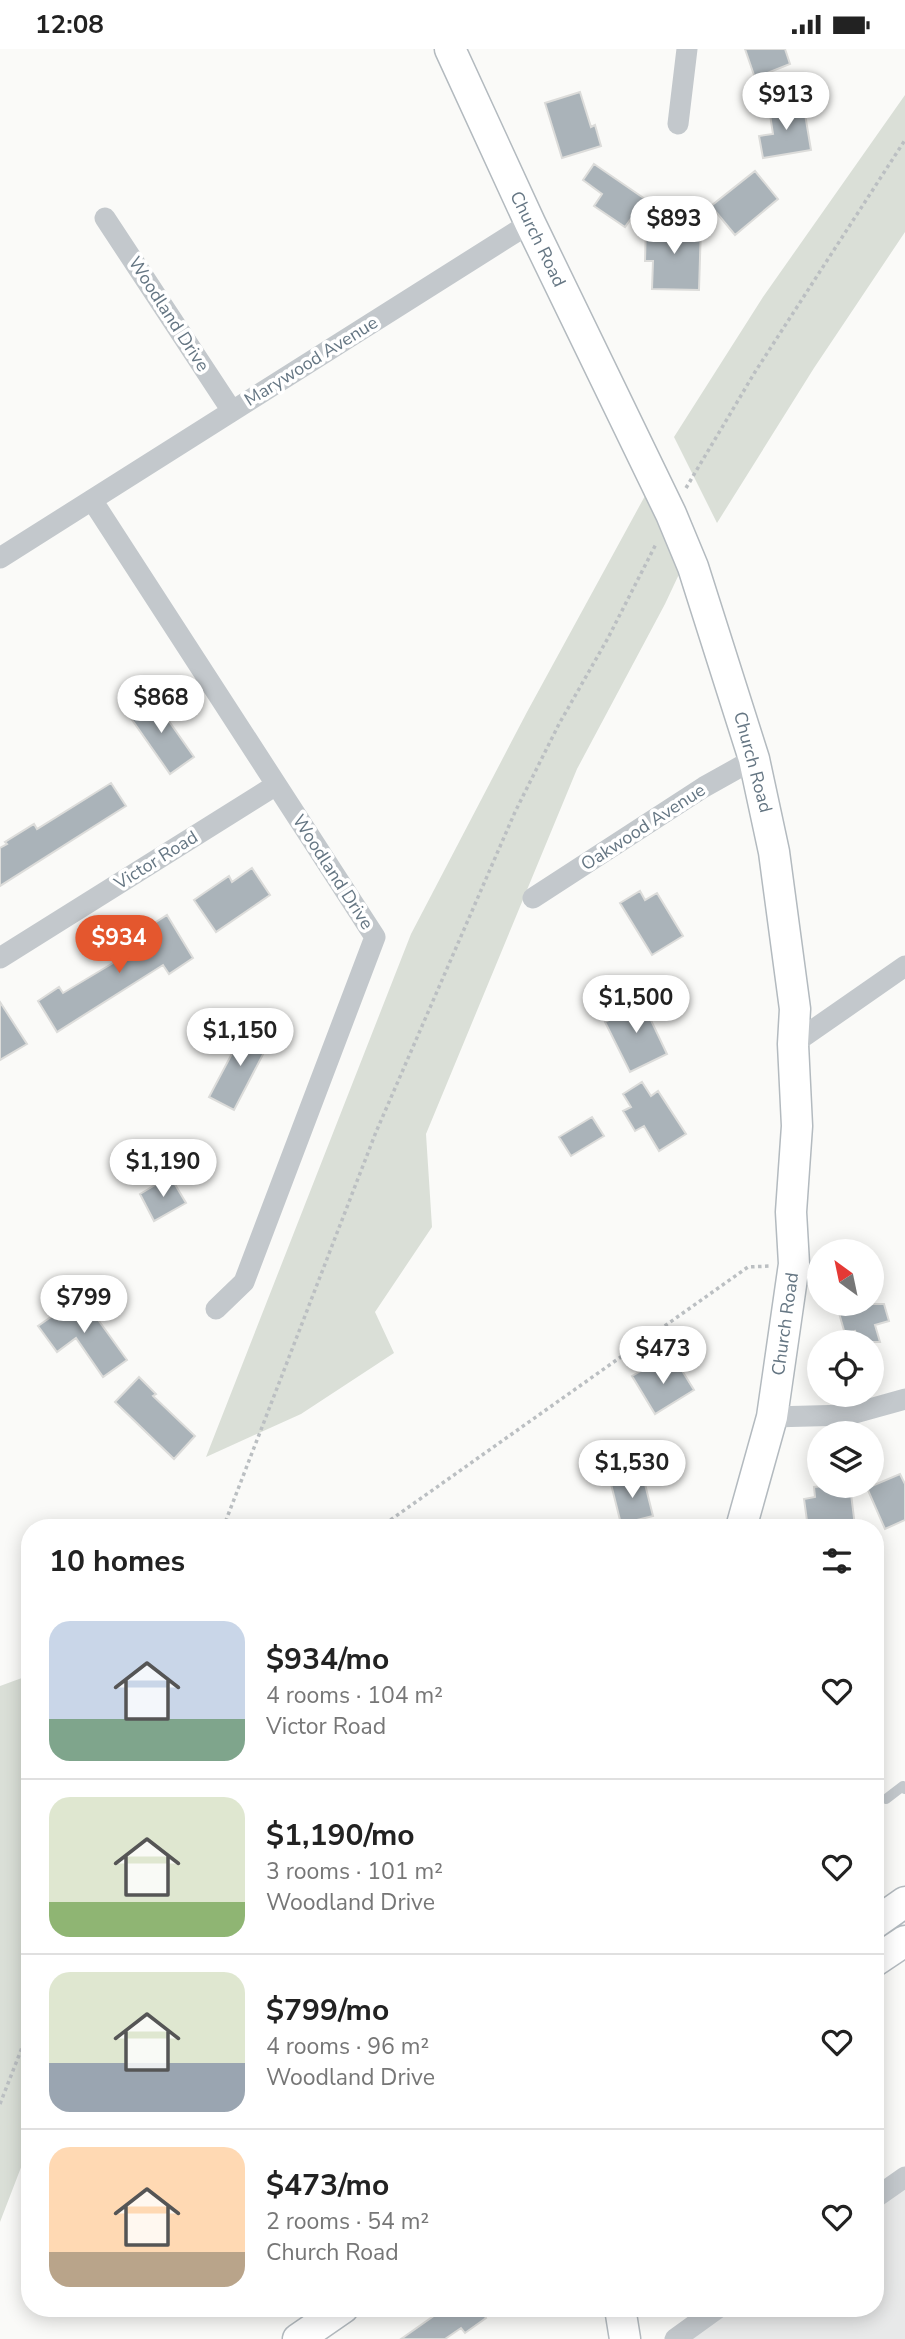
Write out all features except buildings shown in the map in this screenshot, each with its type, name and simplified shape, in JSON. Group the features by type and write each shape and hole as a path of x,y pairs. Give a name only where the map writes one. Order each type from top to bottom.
{"street":[{"name":"Church Road","path":"450,49 530,223 671,514 693,568 754,759 775,852 795,1009 793,1044 797,1126 791,1212 794,1264 772,1417 744,1519"},
{"path":"678,124 687,49"},
{"name":"Woodland Drive","path":"105,218 232,411"},
{"name":"Marywood Avenue","path":"0,558 530,223"},
{"name":"Woodland Drive","path":"92,500 375,937 244,1282 216,1309"},
{"name":"Oakwood Avenue","path":"533,898 704,787 754,759"},
{"name":"Victor Road","path":"0,958 276,785"},
{"path":"793,1044 905,966"},
{"path":"772,1417 848,1415 905,1399"},
{"path":"884,1917 905,1902"},
{"path":"884,1955 905,1941"},
{"path":"884,2192 905,2177"},
{"path":"298,2339 330,2317"},
{"path":"621,2317 625,2339"},
{"path":"675,2339 706,2317"}],"lane":[{"path":"886,1800 902,1786 905,1790"}],"path":[{"path":"226,1519 376,1132 515,811 671,514 755,373 905,140"},
{"path":"392,1519 748,1267 794,1264"},
{"path":"0,2104 21,2050"}],"shaded area":[{"path":"905,95 905,232 814,368 717,523 674,437 763,297"},
{"path":"646,494 681,570 577,769 426,1134 432,1227 375,1312 394,1353 301,1414 206,1457 411,934 527,712"},
{"path":"21,1678 21,2167 0,2222 0,1686"},
{"path":"905,2188 905,2339 686,2339 718,2317 884,2317 884,2202"}]}
